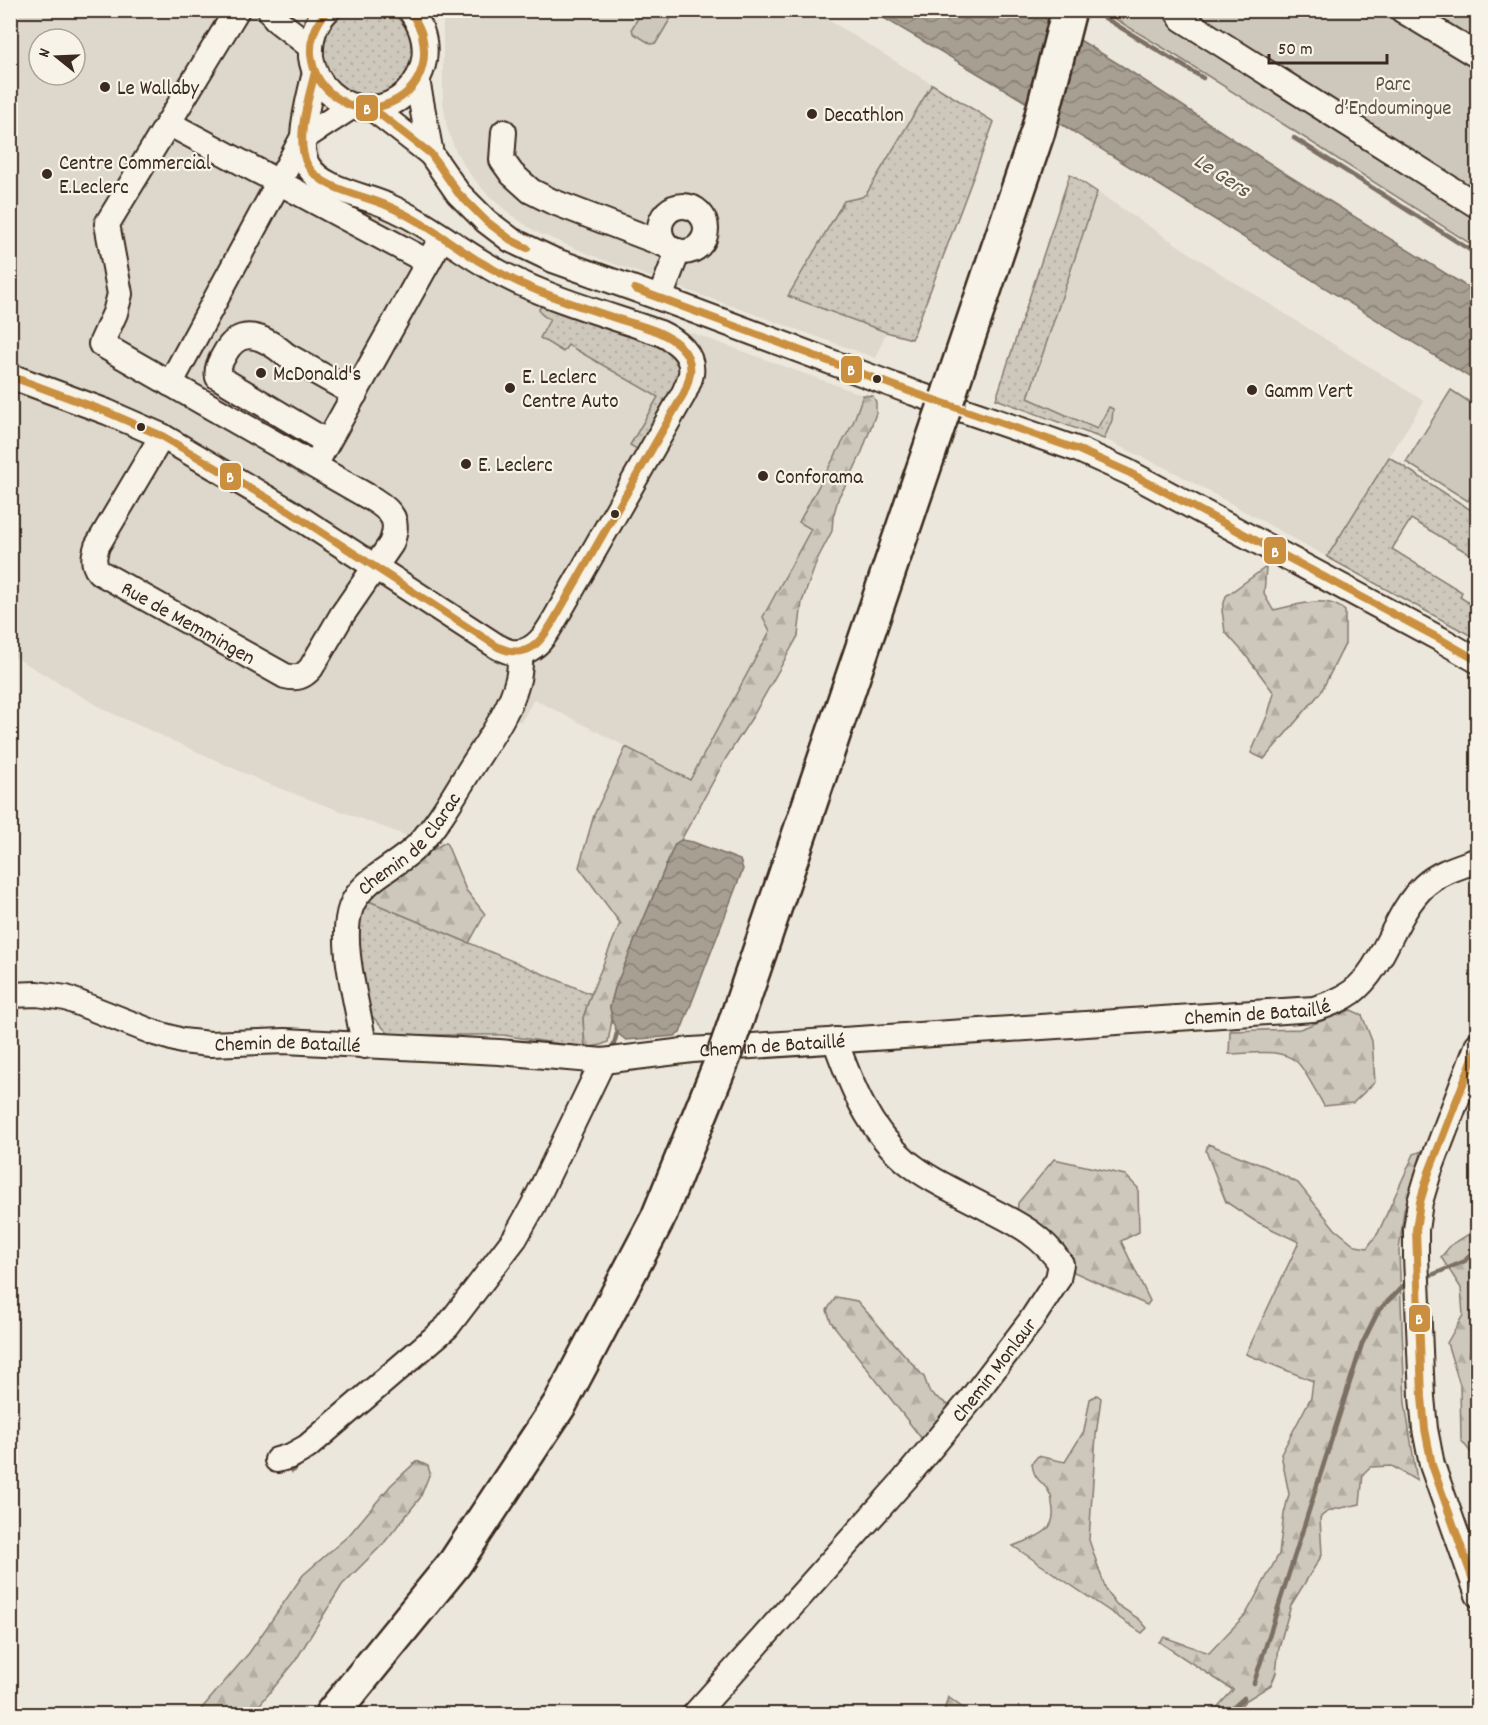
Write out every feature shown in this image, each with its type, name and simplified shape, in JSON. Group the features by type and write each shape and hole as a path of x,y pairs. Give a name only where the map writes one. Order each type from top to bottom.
{"highway":[{"path":"332,1714 455,1563 560,1404 658,1218 737,1018 1038,131 1069,10"}],"street":[{"path":"237,10 107,224 120,294 115,313 101,344 388,508 393,515 396,533 375,568"},
{"path":"270,10 275,19 311,47"},
{"path":"328,10 314,30 311,47 315,72 324,87 337,99 363,107 431,154 458,193 486,222 511,240 553,260 914,393 1100,458 1478,661"},
{"path":"170,384 302,139 363,107 390,104 405,94 417,80 426,51 424,36 410,10"},
{"path":"1176,10 1182,19 1478,206"},
{"path":"1402,10 1478,56"},
{"path":"10,376 162,436 280,505 498,647 512,652 521,652 535,646 563,604 684,393 691,375 690,360 684,349 674,339 514,280 389,206 340,190 323,181 308,166 303,152 302,139 315,72"},
{"path":"417,80 431,154"},
{"path":"168,123 428,262"},
{"path":"504,132 502,160 512,174 531,191 550,201 672,248 660,298"},
{"path":"314,466 443,237"},
{"path":"327,442 218,377 217,369 225,352 235,340 246,336 256,336 354,394"},
{"name":"Rue de Memmingen","path":"162,436 97,546 93,558 99,572 294,679 304,675 310,668 342,615 375,568"},
{"name":"Chemin de Clarac","path":"364,1046 347,948 346,927 356,895 416,847 435,825 503,716 518,680 521,652"},
{"name":"Chemin de Bataillé","path":"10,995 37,994 66,998 155,1033 182,1041 210,1044 285,1041 499,1052 603,1061 692,1050 1314,1009 1333,1003 1352,992 1367,978 1411,900 1425,885 1443,873 1478,860"},
{"name":"Chemin Monlaur","path":"695,1714 905,1479 969,1402 1030,1322 1058,1279 1061,1264 1052,1250 1038,1237 1022,1226 933,1179 907,1161 884,1139 864,1111 850,1083 835,1040"},
{"path":"1478,1044 1429,1172 1420,1202 1416,1239 1425,1429 1432,1465 1478,1595"},
{"path":"277,1460 291,1456 307,1447 447,1327 515,1238 533,1206 603,1061"}],"shaded area":[{"path":"11,11 254,11 261,20 292,44 301,70 302,88 292,127 320,140 320,156 331,172 426,214 501,259 538,277 863,395 853,423 800,522 811,529 763,617 770,630 690,780 534,699 521,722 498,709 420,827 407,836 266,783 107,711 11,655","holes":["550,319 678,385 630,445 658,397 567,345 563,352 540,338"]},
{"path":"443,11 814,11 932,84 867,193 851,201 788,295 886,332 876,358 606,261 536,232 511,215 487,194 470,174 456,152 447,128 443,101"},
{"path":"1097,192 1223,275 1424,401 1327,557 1174,472 1104,439 1113,409 1110,408 1097,429 1028,399"}],"green space":[{"path":"368,7 385,10 400,20 410,35 413,52 410,69 400,84 385,94 368,97 351,94 336,84 326,69 323,52 326,35 336,20 351,10"},
{"path":"643,10 675,11 656,43 651,44 633,33 632,28"},
{"name":"Parc d’Endoumingue","path":"1102,11 1477,11 1477,248 1175,55"},
{"path":"932,84 994,122 912,339 886,332 788,296 844,201 862,197 867,193"},
{"path":"1070,174 1097,192 1028,398 1097,429 1109,407 1113,409 1112,420 1104,439 996,399"},
{"path":"545,301 666,345 678,356 681,375 640,451 630,445 658,397 568,345 563,352 540,338 550,319 543,316 539,309"},
{"path":"1451,390 1477,407 1477,487 1468,501 1406,462"},
{"path":"863,395 873,396 876,402 876,413 862,452 839,496 832,531 818,558 802,602 798,636 681,840 675,844 615,988 610,1007 612,1020 608,1042 585,1048 583,1018 620,923 579,867 594,815 626,747 690,780 770,631 763,617 811,529 799,522 853,423"},
{"path":"1389,457 1477,514 1478,555 1476,558 1411,519 1392,549 1462,592 1460,597 1477,608 1477,639 1327,557"},
{"path":"1266,567 1264,594 1273,610 1310,602 1338,606 1345,611 1345,644 1321,692 1264,759 1251,753 1268,714 1274,693 1225,632 1222,610 1226,596"},
{"path":"446,842 466,890 485,914 469,943 369,901 393,875"},
{"path":"369,901 591,994 583,1018 585,1048 503,1035 390,1035 369,1013 358,945 362,908"},
{"path":"1351,1010 1362,1015 1372,1041 1375,1082 1353,1103 1324,1106 1303,1070 1290,1057 1264,1052 1229,1054 1230,1031 1300,1029"},
{"path":"1208,1144 1267,1167 1298,1183 1335,1229 1356,1246 1367,1248 1378,1233 1414,1154 1422,1151 1404,1210 1399,1251 1405,1403 1417,1481 1392,1466 1370,1467 1363,1474 1360,1504 1333,1510 1320,1518 1322,1555 1291,1605 1279,1647 1276,1673 1271,1685 1245,1701 1234,1714 1211,1714 1233,1690 1159,1642 1164,1637 1209,1653 1246,1614 1279,1554 1289,1494 1281,1454 1311,1397 1313,1381 1246,1354 1299,1242 1255,1221 1226,1202 1206,1151"},
{"path":"1054,1159 1125,1175 1138,1188 1139,1232 1121,1241 1150,1301 1147,1305 1074,1272 1070,1261 1017,1215 1018,1203"},
{"path":"1477,1229 1477,1304 1469,1358 1477,1416 1477,1460 1461,1440 1460,1385 1447,1343 1463,1315 1461,1288 1441,1257 1451,1245"},
{"path":"836,1297 857,1301 924,1377 930,1393 953,1408 925,1443 831,1322 827,1310"},
{"path":"1097,1395 1101,1398 1096,1435 1089,1540 1106,1590 1116,1604 1139,1619 1147,1628 1142,1633 1013,1546 1037,1536 1049,1528 1052,1522 1051,1496 1048,1489 1037,1478 1032,1463 1038,1456 1065,1462 1084,1431 1090,1399"},
{"path":"417,1461 428,1466 430,1473 420,1498 384,1543 342,1585 294,1663 252,1714 197,1714 249,1653 303,1575 349,1535 391,1485"},
{"path":"948,1697 971,1714 941,1714"}],"water":[{"name":"Le Gers","path":"872,11 1033,11 1125,68 1286,174 1477,293 1477,382 1001,87"},
{"path":"681,840 693,842 740,860 743,869 680,1033 675,1036 626,1040 617,1033 612,1020 610,1007 615,988 675,844"}],"waterway":[{"path":"1092,10 1203,78"},
{"path":"1294,138 1478,255"},
{"path":"612,1051 617,1033"},
{"path":"1432,1275 1465,1261 1478,1244"},
{"path":"1254,1683 1362,1344 1379,1310 1404,1285"},
{"path":"292,1471 301,1463"},
{"path":"1226,1714 1244,1698"}],"transit line":[{"name":"B","path":"328,10 319,21 312,41 311,54 315,72 328,91 349,105 359,108 380,107 390,103 407,92 419,76 423,61 423,40 410,10"},
{"name":"B","path":"10,376 107,412 162,436 289,511 498,647 517,652 538,643 554,620 684,393 690,375 688,358 681,347 667,336 528,287 477,260 434,231 400,212 323,181 308,166 302,145 306,106 315,72"},
{"name":"B","path":"372,108 431,154 458,193 486,221 511,240 527,248"},
{"name":"B","path":"635,289 914,393 1079,450 1128,472 1478,661"},
{"name":"B","path":"1478,1045 1429,1172 1420,1202 1416,1230 1425,1429 1432,1465 1478,1594"}],"place":[{"name":"Le Wallaby","path":"105,87"},
{"name":"Decathlon","path":"812,114"},
{"name":"Centre Commercial E.Leclerc","path":"47,174"},
{"name":"McDonald's","path":"261,373"},
{"name":"E. Leclerc Centre Auto","path":"510,388"},
{"name":"Gamm Vert","path":"1252,390"},
{"name":"E. Leclerc","path":"466,464"},
{"name":"Conforama","path":"763,476"}]}
